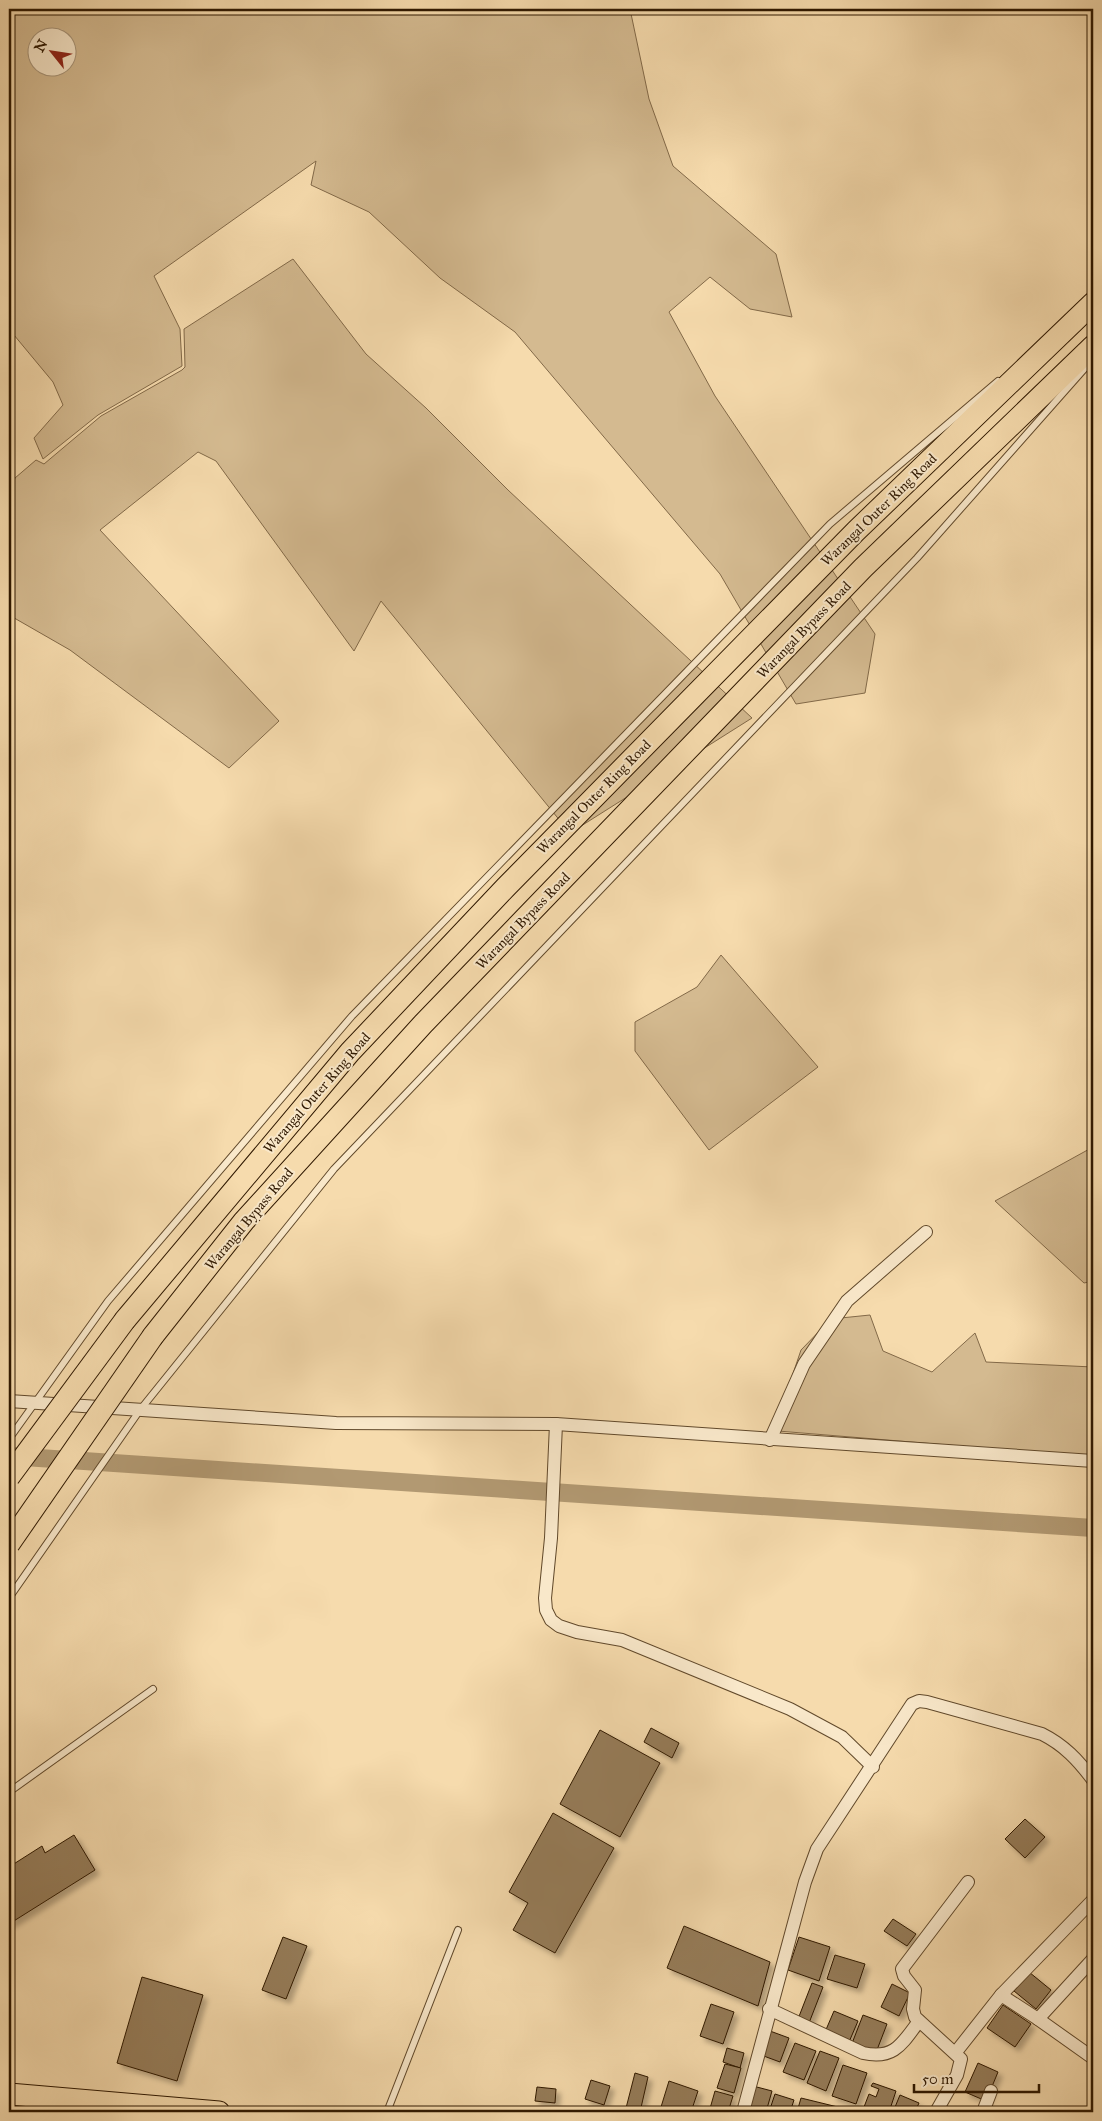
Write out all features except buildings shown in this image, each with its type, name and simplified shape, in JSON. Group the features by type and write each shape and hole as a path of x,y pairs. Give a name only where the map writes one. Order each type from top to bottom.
{"highway":[{"name":"Warangal Outer Ring Road","path":"9,1477 125,1320 350,1052 506,887 856,531 1093,303"},
{"name":"Warangal Bypass Road","path":"9,1544 153,1336 244,1221 423,1024 864,568 1093,346"},
{"path":"9,2094 219,2112"}],"street":[{"path":"770,1440 804,1364 847,1301 926,1232"},
{"path":"9,1400 336,1423 556,1424 1093,1461"},
{"path":"556,1424 546,1604 551,1620 559,1626 577,1632 622,1640 790,1710 842,1737 873,1767"},
{"path":"743,2112 769,2009 805,1882 817,1849 873,1767 912,1704 919,1701 1042,1734 1057,1742 1074,1756 1093,1780"},
{"path":"936,2112 961,2066 961,2059 956,2052 919,2021 913,2013 915,1990 902,1972 903,1966 968,1882"},
{"path":"956,2052 1001,1995 1093,1900"},
{"path":"1038,2019 1093,1959"},
{"path":"1001,1995 1093,2058"},
{"path":"769,2009 863,2053 875,2056 891,2052 901,2045 919,2021"},
{"path":"983,2112 991,2091"}],"lane":[{"path":"1026,357 1093,299"},
{"path":"9,1598 140,1410 334,1169 917,558 1093,358"},
{"path":"9,1438 33,1402 108,1301 352,1016 830,524 1003,376"},
{"path":"9,1792 153,1689"},
{"path":"387,2112 458,1930"}],"shaded area":[{"path":"9,9 630,9 649,99 673,166 776,254 792,317 750,309 710,277 669,312 715,396 875,634 865,693 796,704 720,574 515,332 440,278 369,212 311,185 316,161 154,276 180,329 182,366 98,415 43,459 34,438 63,405 53,382 9,329"},
{"path":"293,259 366,354 426,408 508,490 752,718 570,833 381,601 354,651 216,461 198,452 100,530 279,721 229,768 70,650 9,615 9,499 15,478 36,460 44,464 101,416 182,370 185,367 184,329"},
{"path":"721,955 818,1067 709,1150 635,1051 635,1022 697,987"},
{"path":"1093,1147 1093,1281 1084,1283 995,1201"},
{"path":"870,1315 883,1351 932,1372 975,1333 986,1362 1093,1367 1093,1457 778,1431 781,1409 801,1350 831,1319"}],"waterway":[{"path":"9,1456 1093,1528"}]}
